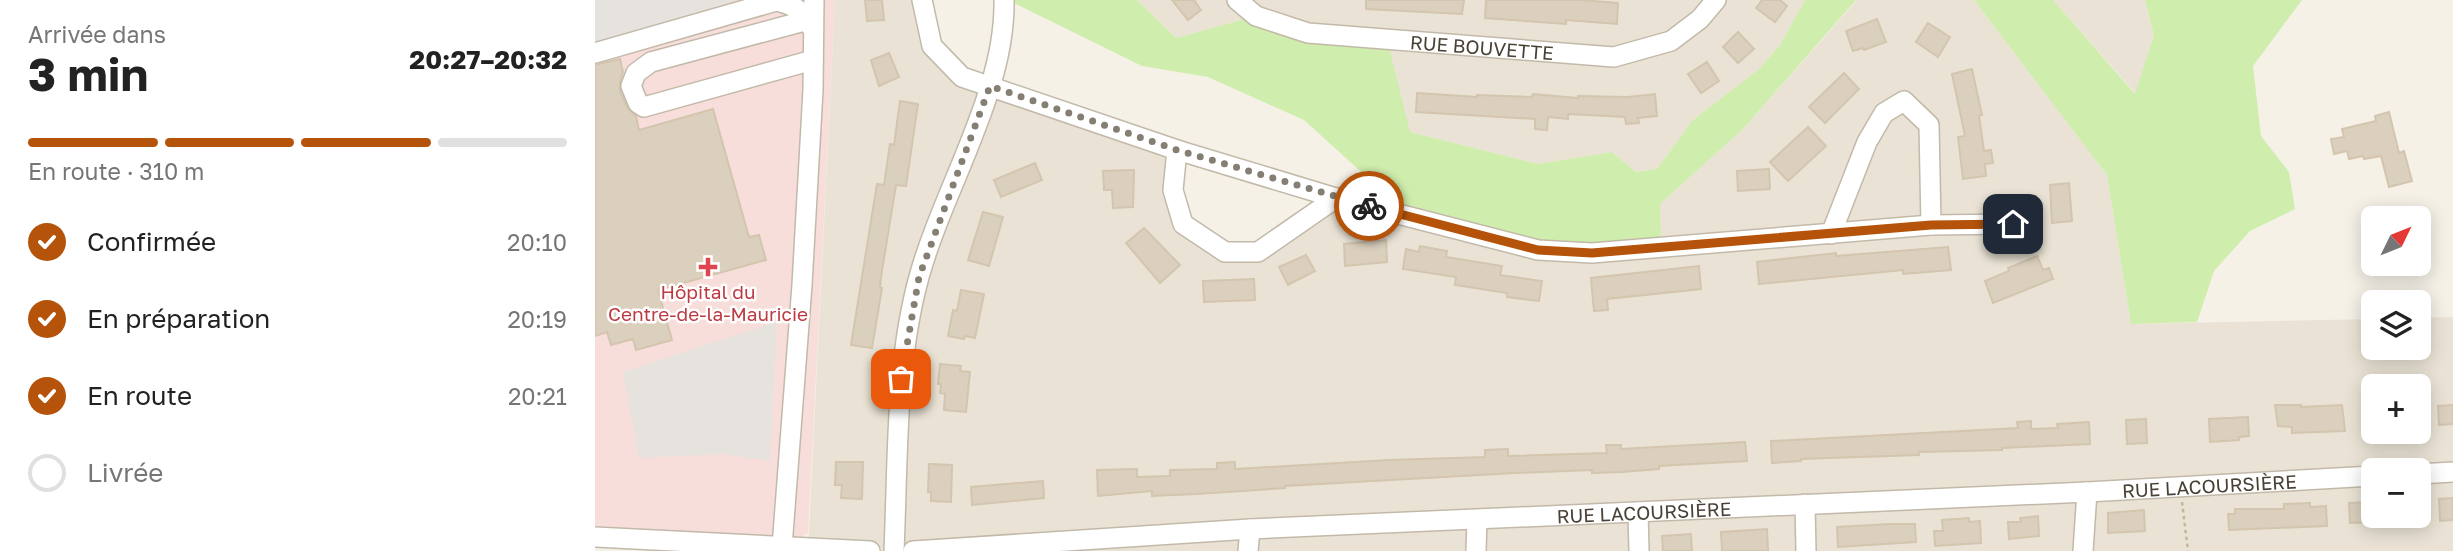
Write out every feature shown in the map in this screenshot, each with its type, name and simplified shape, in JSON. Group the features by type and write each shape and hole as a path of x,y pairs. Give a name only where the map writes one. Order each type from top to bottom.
{"street":[{"path":"782,547 814,90 810,26 814,0"},
{"path":"922,0 932,46 962,77 1177,150 1336,198 1538,250 1592,253 1931,225 2013,224"},
{"path":"894,551 901,379 919,277 990,86 1003,35 1005,0"},
{"name":"RUE BOUVETTE","path":"1237,0 1256,16 1308,33 1614,57 1671,41 1700,19 1716,0"},
{"path":"595,53 776,1 798,9 810,26"},
{"path":"810,26 651,62 636,72 631,86 638,103 644,107 813,60"},
{"path":"1831,234 1867,142 1884,113 1904,101 1929,125 1931,225"},
{"path":"1177,150 1173,190 1183,224 1225,253 1258,252 1336,198"},
{"path":"2431,473 2453,472"},
{"name":"RUE LACOURSIÈRE","path":"913,551 1249,529 2087,492 2361,477"},
{"path":"2083,551 2087,492"},
{"path":"1805,504 1806,551"},
{"path":"1638,512 1639,551"},
{"path":"1476,551 1477,520"},
{"path":"1248,551 1249,529"},
{"path":"595,537 870,551"}],"path":[{"path":"2181,487 2183,527 2188,551"}],"shaded area":[{"name":"Hôpital du Centre-de-la-Mauricie","path":"595,0 835,0 808,533 782,547 595,534"},
{"path":"595,0 738,0 595,44"},
{"path":"835,0 922,0 932,46 962,77 1177,150 1183,224 1225,252 1258,252 1336,198 1538,250 1660,204 1743,129 1857,0 1974,0 2107,175 2131,324 2361,319 2361,360 2431,360 2431,318 2453,317 2453,551 808,551"},
{"path":"1137,0 1805,0 1780,45 1758,70 1693,120 1657,169 1636,172 1612,152 1538,164 1410,132 1256,16 1176,38"},
{"path":"2053,0 2145,0 2154,35 2136,94"},
{"path":"777,322 770,461 723,454 639,458 623,372"}],"green space":[{"path":"1008,0 1137,0 1176,38 1256,16 1387,39 1410,132 1538,164 1612,152 1636,172 1657,169 1693,120 1758,70 1780,45 1805,0 1856,0 1743,129 1660,204 1661,248 1592,253 1411,217 1304,120 1208,77 1142,66"},
{"path":"1974,0 2053,0 2135,94 2154,35 2145,0 2302,0 2253,66 2261,136 2289,172 2295,209 2250,231 2214,271 2197,322 2131,324 2107,175"}],"building":[{"path":"865,0 882,0 884,20 867,21"},
{"path":"1172,0 1194,0 1201,10 1188,20"},
{"path":"1366,0 1464,0 1462,14 1366,9"},
{"path":"1486,0 1581,0 1618,3 1617,24 1566,20 1566,24 1485,18"},
{"path":"1762,0 1780,0 1787,6 1775,22 1756,8"},
{"path":"1877,19 1886,42 1853,51 1846,31"},
{"path":"1928,23 1950,37 1938,57 1916,42"},
{"path":"1738,32 1754,49 1738,63 1723,47"},
{"path":"889,53 899,77 879,86 871,60"},
{"name":"Hôpital du Centre-de-la-Mauricie","path":"620,59 623,72 620,91 627,108 636,116 639,130 713,109 749,237 759,235 766,260 658,290 672,340 636,350 633,339 611,345 607,332 595,336 595,65"},
{"path":"1707,62 1719,81 1701,93 1688,74"},
{"path":"1972,69 1982,115 1979,116 1984,151 1991,150 1993,163 1985,164 1986,176 1963,179 1958,137 1965,136 1952,74"},
{"path":"1844,73 1859,89 1825,123 1809,107"},
{"path":"1417,93 1477,97 1532,97 1533,94 1578,98 1655,94 1657,116 1638,118 1639,123 1626,124 1625,117 1568,114 1568,119 1548,117 1547,130 1535,129 1535,119 1416,112"},
{"path":"900,101 918,104 906,186 896,185 872,348 851,345 877,184 884,185 890,144 894,145"},
{"path":"2389,112 2399,153 2404,151 2412,181 2389,187 2381,156 2349,159 2347,151 2334,154 2331,139 2344,137 2342,129 2376,121 2375,116"},
{"path":"1808,127 1826,146 1788,181 1770,162"},
{"path":"1035,163 1042,180 1001,197 994,180"},
{"path":"1769,169 1770,189 1738,191 1737,171"},
{"path":"1134,170 1133,207 1113,208 1112,190 1104,190 1103,171"},
{"path":"2069,183 2072,221 2052,223 2050,185"},
{"path":"983,212 1003,217 989,266 968,260"},
{"path":"1144,228 1180,265 1160,283 1126,243"},
{"path":"1386,240 1387,262 1345,266 1344,244"},
{"path":"1420,246 1447,251 1446,257 1502,266 1500,275 1542,281 1539,301 1455,285 1456,277 1403,269 1406,249 1419,252"},
{"path":"1948,247 1951,270 1903,274 1903,270 1759,284 1757,262 1836,253 1836,256"},
{"path":"1306,255 1315,271 1288,285 1279,267"},
{"path":"2037,256 2043,270 2049,268 2053,279 1993,303 1985,281"},
{"path":"1699,266 1701,289 1607,299 1608,310 1594,311 1591,278"},
{"path":"1254,279 1255,300 1204,302 1203,281"},
{"path":"961,290 984,294 975,338 948,336 953,310 957,311"},
{"path":"940,364 961,366 960,371 970,372 966,412 944,410 945,394 940,393 941,384 938,384"},
{"path":"2275,405 2342,405 2345,431 2292,433 2292,427 2278,426"},
{"path":"2453,405 2453,424 2439,425 2438,406"},
{"path":"2248,417 2249,436 2239,437 2239,440 2210,442 2209,419"},
{"path":"2146,419 2147,443 2127,444 2126,420"},
{"path":"2031,421 2031,429 2058,428 2057,424 2089,422 2090,444 1919,452 1919,455 1801,459 1772,463 1771,441 2018,428 2017,422"},
{"path":"1745,442 1747,461 1659,466 1659,469 1592,473 1592,470 1515,473 1285,486 1197,494 1152,496 1152,491 1098,496 1097,470 1137,469 1137,477 1170,476 1170,470 1217,469 1217,463 1235,462 1235,469 1485,457 1485,450 1508,449 1508,456 1607,453 1606,445 1621,445 1621,449"},
{"path":"836,462 863,462 862,499 841,498 842,485 835,485"},
{"path":"929,464 952,465 951,502 931,501 931,492 928,492"},
{"path":"1043,481 1044,498 972,505 971,487"},
{"path":"2453,498 2453,520 2440,521 2439,499"},
{"path":"2361,502 2361,523 2350,523 2349,503"},
{"path":"2310,503 2310,507 2326,506 2327,526 2229,530 2228,514 2235,514 2235,509 2284,509 2284,504"},
{"path":"2144,510 2145,531 2108,533 2108,513"},
{"path":"2038,516 2039,536 2009,539 2008,522 2021,522 2020,518"},
{"path":"1969,518 1969,522 1980,521 1981,543 1935,546 1934,531 1943,531 1942,520"},
{"path":"1915,524 1916,542 1838,547 1837,527"},
{"path":"1767,529 1768,551 1722,551 1721,532"},
{"path":"1691,534 1692,551 1663,551 1662,536"}],"way so far":[{"path":"901,379 919,277 990,86 1177,150 1369,206"}],"place":[{"name":"Hôpital du Centre-de-la-Mauricie","path":"708,267"}],"route":[{"path":"1369,206 1538,250 1592,253 1931,225 2013,224"}]}
